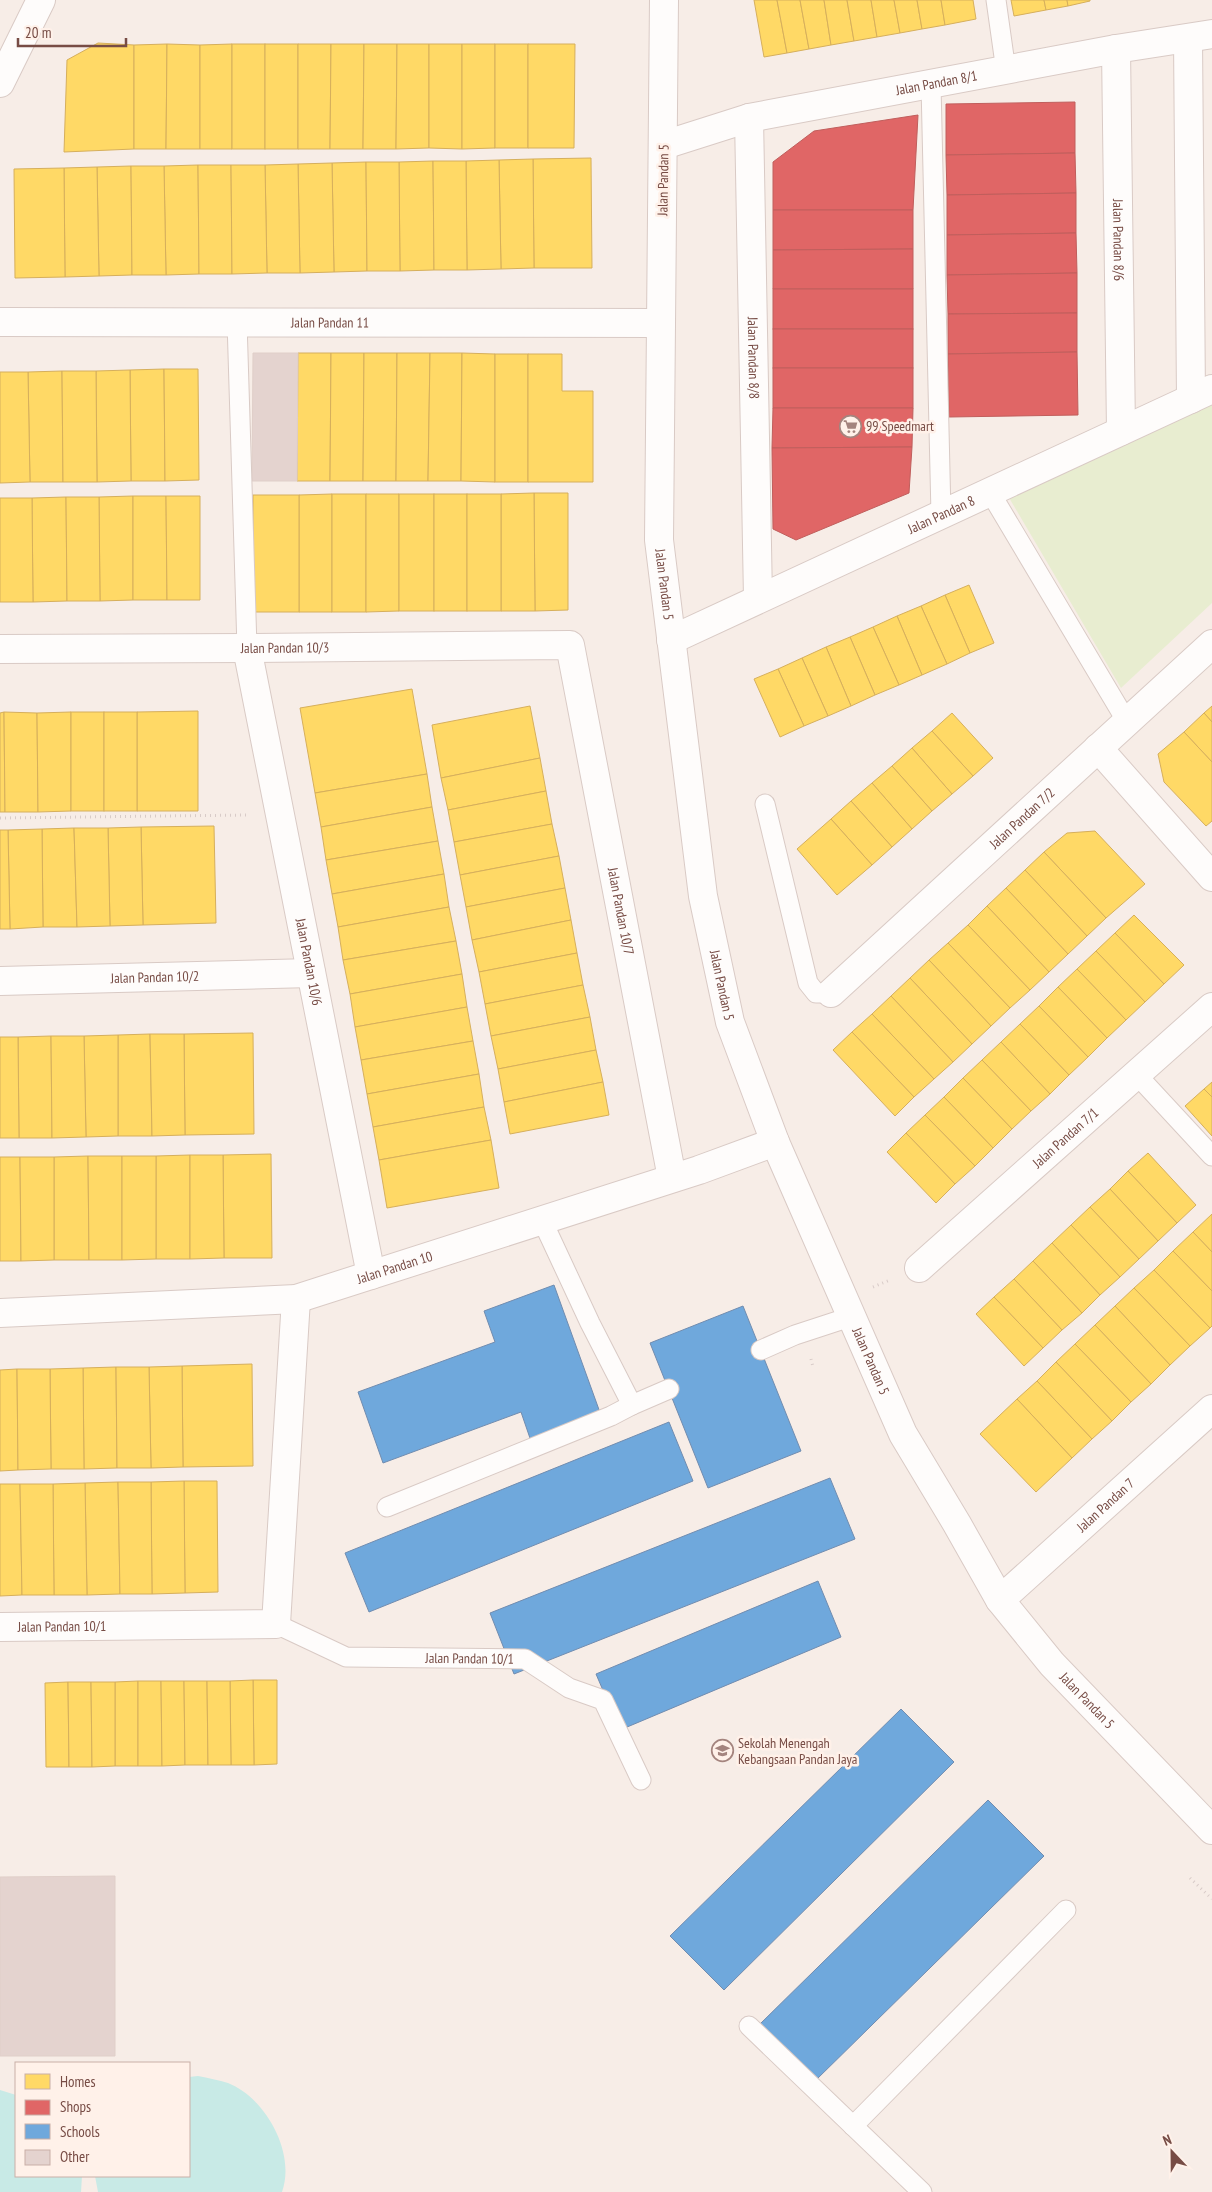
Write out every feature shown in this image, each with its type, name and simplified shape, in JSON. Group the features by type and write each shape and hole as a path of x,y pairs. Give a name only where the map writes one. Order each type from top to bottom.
{"street":[{"path":"0,83 41,0"},
{"name":"Jalan Pandan 5","path":"664,0 659,540 706,906 730,1022 774,1142 903,1434 1000,1600 1052,1664 1212,1830"},
{"path":"1200,36 1202,394"},
{"name":"Jalan Pandan 8/1","path":"664,145 749,118 1116,49 1200,36"},
{"name":"Jalan Pandan 8/6","path":"1116,49 1121,431"},
{"name":"Jalan Pandan 8/8","path":"749,118 758,598"},
{"name":"Jalan Pandan 11","path":"0,322 661,323"},
{"name":"Jalan Pandan 8","path":"671,640 758,598 1202,394"},
{"name":"Jalan Pandan 7/2","path":"831,992 1212,644"},
{"name":"Jalan Pandan 10/3","path":"0,649 570,645"},
{"name":"Jalan Pandan 10/7","path":"570,645 672,1178"},
{"name":"Jalan Pandan 10/6","path":"247,648 371,1275"},
{"path":"1098,748 1212,877"},
{"name":"Jalan Pandan 10/2","path":"0,981 311,973"},
{"name":"Jalan Pandan 7/1","path":"918,1268 1212,1007"},
{"name":"Jalan Pandan 10","path":"0,1313 296,1299 672,1178 774,1142"},
{"path":"276,1624 296,1299"},
{"name":"Jalan Pandan 7","path":"1000,1600 1212,1409"},
{"name":"Jalan Pandan 10/1","path":"0,1627 276,1624"}],"lane":[{"path":"996,0 1006,71"},
{"path":"931,85 941,515"},
{"path":"237,322 247,648"},
{"path":"990,492 1127,722"},
{"path":"765,804 808,983 816,993 831,992"},
{"path":"1136,1074 1212,1156"},
{"path":"542,1220 590,1323 632,1405"},
{"path":"760,1350 795,1335 850,1317"},
{"path":"387,1507 611,1416 669,1389"},
{"name":"Jalan Pandan 10/1","path":"276,1624 346,1657 525,1659 569,1688 603,1700 641,1780"},
{"path":"853,2126 1066,1910"},
{"path":"749,2026 922,2192"}],"path":[{"path":"0,818 280,814"},
{"path":"1190,1878 1212,1900"}],"green space":[{"path":"1212,403 1212,603 1121,688 1008,496"}],"water":[{"path":"198,2076 228,2083 242,2090 265,2114 281,2144 285,2161 285,2177 282,2192 98,2192 95,2177 190,2177 190,2077"},
{"path":"0,2090 15,2095 15,2177 82,2177 81,2192 0,2192"}],"building: Homes":[{"path":"754,0 777,0 787,53 764,57"},
{"path":"777,0 800,0 809,49 787,53"},
{"path":"800,0 824,0 831,45 809,49"},
{"path":"824,0 847,0 854,41 831,45"},
{"path":"847,0 871,0 877,37 854,41"},
{"path":"871,0 894,0 900,33 877,37"},
{"path":"894,0 917,0 922,29 900,33"},
{"path":"917,0 941,0 945,25 922,29"},
{"path":"941,0 973,0 976,19 945,25"},
{"path":"1011,0 1044,0 1046,10 1014,16"},
{"path":"1044,0 1067,0 1068,6 1046,10"},
{"path":"1067,0 1090,0 1090,1 1068,6"},
{"path":"98,43 134,45 134,149 64,152 67,60"},
{"path":"167,44 166,149 134,149 134,45"},
{"path":"167,44 200,45 200,149 166,149"},
{"path":"232,44 232,149 200,149 200,45"},
{"path":"232,44 265,44 265,149 232,149"},
{"path":"265,44 298,44 298,149 265,149"},
{"path":"298,44 331,44 330,149 298,149"},
{"path":"331,44 364,44 363,149 330,149"},
{"path":"364,44 397,44 396,149 363,149"},
{"path":"397,44 429,44 429,148 396,149"},
{"path":"429,44 462,44 462,149 429,148"},
{"path":"462,44 495,44 495,148 462,149"},
{"path":"495,44 528,44 528,148 495,148"},
{"path":"528,44 575,44 574,148 528,148"},
{"path":"591,158 592,268 534,268 533,159"},
{"path":"533,159 534,268 501,269 499,160"},
{"path":"499,160 501,269 467,270 466,161"},
{"path":"433,161 434,270 400,271 399,162"},
{"path":"433,161 466,161 467,270 434,270"},
{"path":"366,162 367,271 334,272 332,163"},
{"path":"366,162 399,162 400,271 367,271"},
{"path":"332,163 334,272 300,273 298,164"},
{"path":"298,164 300,273 267,273 265,165"},
{"path":"198,165 199,274 166,275 164,166"},
{"path":"198,165 231,165 232,274 199,274"},
{"path":"231,165 265,165 267,273 232,274"},
{"path":"131,166 132,275 99,276 97,167"},
{"path":"131,166 164,166 166,275 132,275"},
{"path":"97,167 99,276 65,277 64,168"},
{"path":"64,168 65,277 15,278 14,169"},
{"path":"298,353 331,353 330,481 297,481"},
{"path":"331,353 364,353 363,481 330,481"},
{"path":"364,353 397,353 396,481 363,481"},
{"path":"397,353 430,353 428,481 396,481"},
{"path":"430,353 462,353 461,481 428,481"},
{"path":"462,353 495,354 495,482 461,481"},
{"path":"495,354 528,354 528,482 495,482"},
{"path":"528,354 562,354 562,391 593,391 593,482 528,482"},
{"path":"164,369 165,481 131,481 130,370"},
{"path":"164,369 198,369 199,480 165,481"},
{"path":"130,370 131,481 97,482 96,371"},
{"path":"62,371 63,482 30,482 28,372"},
{"path":"62,371 96,371 97,482 63,482"},
{"path":"0,372 28,372 30,482 0,483"},
{"path":"534,493 568,493 568,610 535,611"},
{"path":"534,493 535,611 501,611 501,494"},
{"path":"332,494 332,612 299,612 299,495"},
{"path":"332,494 366,494 366,612 332,612"},
{"path":"366,494 399,494 399,611 366,612"},
{"path":"399,494 434,494 434,611 399,611"},
{"path":"434,494 467,494 467,611 434,611"},
{"path":"467,494 501,494 501,611 467,611"},
{"path":"253,495 299,495 299,612 253,612"},
{"path":"133,496 133,600 100,601 99,497"},
{"path":"133,496 166,496 167,600 133,600"},
{"path":"166,496 200,496 200,600 167,600"},
{"path":"66,497 67,601 33,602 32,498"},
{"path":"66,497 99,497 100,601 67,601"},
{"path":"0,498 32,498 33,602 0,602"},
{"path":"969,585 994,643 970,653 945,595"},
{"path":"945,595 970,653 947,664 921,606"},
{"path":"921,606 947,664 922,675 897,616"},
{"path":"897,616 922,675 899,685 873,627"},
{"path":"873,627 899,685 875,695 850,637"},
{"path":"850,637 875,695 851,706 826,647"},
{"path":"826,647 851,706 828,716 802,658"},
{"path":"802,658 828,716 804,726 778,669"},
{"path":"778,669 804,726 780,737 754,679"},
{"path":"412,689 427,774 315,793 300,708"},
{"path":"530,706 540,758 441,778 432,725"},
{"path":"1212,706 1212,722 1204,713"},
{"path":"198,711 198,811 137,811 137,712"},
{"path":"4,712 5,812 0,812 0,713"},
{"path":"4,712 37,713 38,812 5,812"},
{"path":"71,712 71,811 38,812 37,713"},
{"path":"71,712 104,712 104,811 71,811"},
{"path":"104,712 137,712 137,811 104,811"},
{"path":"952,713 993,758 973,776 932,731"},
{"path":"1204,713 1212,722 1212,762 1184,732"},
{"path":"932,731 973,776 952,794 912,748"},
{"path":"1184,732 1212,762 1212,821 1206,826 1164,782 1158,754"},
{"path":"912,748 952,794 932,811 892,766"},
{"path":"540,758 546,791 448,810 441,778"},
{"path":"892,766 932,811 912,829 872,783"},
{"path":"427,774 432,807 321,827 315,793"},
{"path":"872,783 912,829 892,847 851,801"},
{"path":"546,791 552,824 454,842 448,810"},
{"path":"851,801 892,847 872,865 831,819"},
{"path":"432,807 438,841 326,860 321,827"},
{"path":"831,819 872,865 837,895 797,849"},
{"path":"552,824 559,856 460,875 454,842"},
{"path":"214,826 216,923 143,925 141,827"},
{"path":"141,827 143,925 110,926 108,828"},
{"path":"74,828 77,927 43,927 42,829"},
{"path":"74,828 108,828 110,926 77,927"},
{"path":"42,829 43,927 10,929 8,830"},
{"path":"0,830 8,830 10,929 0,929"},
{"path":"1095,831 1145,884 1106,918 1044,852 1067,833"},
{"path":"438,841 444,874 332,894 326,860"},
{"path":"1044,852 1106,918 1087,936 1025,870"},
{"path":"559,856 565,888 466,907 460,875"},
{"path":"1025,870 1087,936 1068,954 1006,888"},
{"path":"444,874 449,907 338,927 332,894"},
{"path":"565,888 571,920 472,940 466,907"},
{"path":"1006,888 1068,954 1049,972 987,906"},
{"path":"987,906 1049,972 1030,990 968,925"},
{"path":"449,907 456,941 343,960 338,927"},
{"path":"1134,915 1184,965 1164,984 1115,933"},
{"path":"571,920 577,953 479,972 472,940"},
{"path":"968,925 1030,990 1010,1008 948,943"},
{"path":"1115,933 1164,984 1145,1002 1096,951"},
{"path":"456,941 462,974 350,994 343,960"},
{"path":"948,943 1010,1008 991,1026 929,960"},
{"path":"1096,951 1145,1002 1126,1020 1077,969"},
{"path":"577,953 583,985 485,1004 479,972"},
{"path":"929,960 991,1026 972,1044 910,978"},
{"path":"1077,969 1126,1020 1107,1038 1058,987"},
{"path":"462,974 467,1007 355,1027 350,994"},
{"path":"910,978 972,1044 953,1062 891,996"},
{"path":"583,985 590,1017 491,1036 485,1004"},
{"path":"1058,987 1107,1038 1088,1057 1039,1006"},
{"path":"891,996 953,1062 934,1079 872,1014"},
{"path":"1039,1006 1088,1057 1069,1075 1020,1024"},
{"path":"467,1007 473,1041 361,1060 355,1027"},
{"path":"872,1014 934,1079 914,1097 852,1032"},
{"path":"590,1017 596,1050 498,1069 491,1036"},
{"path":"1020,1024 1069,1075 1050,1094 1001,1042"},
{"path":"852,1032 914,1097 895,1116 833,1050"},
{"path":"253,1033 254,1134 185,1135 184,1034"},
{"path":"150,1034 152,1136 118,1136 118,1035"},
{"path":"150,1034 184,1034 185,1135 152,1136"},
{"path":"118,1035 118,1136 86,1137 84,1036"},
{"path":"51,1036 52,1138 19,1138 18,1037"},
{"path":"51,1036 84,1036 86,1137 52,1138"},
{"path":"0,1037 18,1037 19,1138 0,1138"},
{"path":"473,1041 479,1074 367,1094 361,1060"},
{"path":"1001,1042 1050,1094 1031,1111 982,1060"},
{"path":"596,1050 603,1082 504,1102 498,1069"},
{"path":"982,1060 1031,1111 1012,1129 963,1078"},
{"path":"479,1074 484,1107 373,1127 367,1094"},
{"path":"963,1078 1012,1129 993,1148 944,1097"},
{"path":"603,1082 609,1115 510,1134 504,1102"},
{"path":"1212,1082 1212,1097 1204,1089"},
{"path":"1204,1089 1212,1097 1212,1136 1185,1106"},
{"path":"944,1097 993,1148 975,1166 925,1115"},
{"path":"484,1107 491,1140 379,1160 373,1127"},
{"path":"925,1115 975,1166 955,1184 906,1133"},
{"path":"906,1133 955,1184 936,1203 887,1152"},
{"path":"491,1140 499,1188 387,1208 379,1160"},
{"path":"1148,1153 1196,1205 1177,1223 1128,1171"},
{"path":"271,1154 272,1258 224,1258 223,1155"},
{"path":"190,1155 190,1259 156,1259 156,1156"},
{"path":"190,1155 223,1155 224,1258 190,1259"},
{"path":"88,1156 89,1260 54,1260 54,1157"},
{"path":"88,1156 122,1156 122,1260 89,1260"},
{"path":"122,1156 156,1156 156,1259 122,1260"},
{"path":"0,1157 20,1157 21,1261 0,1261"},
{"path":"20,1157 54,1157 54,1260 21,1261"},
{"path":"1128,1171 1177,1223 1158,1241 1110,1189"},
{"path":"1110,1189 1158,1241 1139,1259 1090,1207"},
{"path":"1090,1207 1139,1259 1120,1277 1071,1225"},
{"path":"1212,1214 1212,1252 1193,1232"},
{"path":"1071,1225 1120,1277 1100,1295 1052,1243"},
{"path":"1193,1232 1212,1252 1212,1291 1173,1251"},
{"path":"1052,1243 1100,1295 1082,1313 1033,1261"},
{"path":"1173,1251 1212,1291 1212,1326 1210,1328 1154,1270"},
{"path":"1033,1261 1082,1313 1062,1330 1014,1279"},
{"path":"1154,1270 1210,1328 1190,1346 1134,1288"},
{"path":"1014,1279 1062,1330 1043,1348 994,1297"},
{"path":"1134,1288 1190,1346 1170,1365 1115,1306"},
{"path":"994,1297 1043,1348 1024,1366 976,1314"},
{"path":"1115,1306 1170,1365 1151,1384 1095,1325"},
{"path":"1095,1325 1151,1384 1131,1402 1075,1344"},
{"path":"1075,1344 1131,1402 1112,1421 1056,1362"},
{"path":"1056,1362 1112,1421 1092,1439 1037,1381"},
{"path":"252,1364 253,1466 183,1467 182,1366"},
{"path":"182,1366 183,1467 151,1468 149,1367"},
{"path":"116,1367 117,1468 84,1469 83,1368"},
{"path":"116,1367 149,1367 151,1468 117,1468"},
{"path":"83,1368 84,1469 51,1469 50,1369"},
{"path":"17,1369 18,1470 0,1471 0,1370"},
{"path":"17,1369 50,1369 51,1469 18,1470"},
{"path":"1037,1381 1092,1439 1072,1458 1017,1399"},
{"path":"1017,1399 1072,1458 1036,1492 980,1434"},
{"path":"184,1481 217,1481 218,1592 185,1593"},
{"path":"184,1481 185,1593 152,1594 151,1482"},
{"path":"118,1482 120,1594 87,1595 85,1483"},
{"path":"118,1482 151,1482 152,1594 120,1594"},
{"path":"85,1483 87,1595 54,1595 53,1484"},
{"path":"0,1484 20,1484 22,1595 0,1596"},
{"path":"20,1484 53,1484 54,1595 22,1595"},
{"path":"253,1680 277,1680 277,1764 254,1765"},
{"path":"253,1680 254,1765 231,1765 230,1681"},
{"path":"138,1681 138,1766 115,1766 115,1682"},
{"path":"138,1681 161,1681 162,1766 138,1766"},
{"path":"161,1681 184,1681 185,1765 162,1766"},
{"path":"184,1681 207,1681 208,1765 185,1765"},
{"path":"207,1681 230,1681 231,1765 208,1765"},
{"path":"68,1682 69,1767 46,1767 45,1683"},
{"path":"68,1682 91,1682 92,1767 69,1767"},
{"path":"91,1682 115,1682 115,1766 92,1767"}],"building: Shops":[{"path":"1075,102 1075,153 946,155 946,104"},
{"path":"918,115 913,210 773,210 773,162 814,131"},
{"path":"1075,153 1076,193 947,195 946,155"},
{"path":"1076,193 1076,233 947,235 947,195"},
{"path":"773,210 913,210 913,249 773,250"},
{"path":"1076,233 1077,273 947,275 947,235"},
{"path":"913,249 913,289 773,289 773,250"},
{"path":"1077,273 1077,313 948,314 947,275"},
{"path":"773,289 913,289 913,329 773,329"},
{"path":"1077,313 1077,352 948,354 948,314"},
{"path":"773,329 913,329 913,368 773,368"},
{"path":"1077,352 1078,415 949,417 948,354"},
{"path":"773,368 913,368 913,408 773,408"},
{"path":"773,408 913,408 912,447 772,448"},
{"path":"912,447 909,493 796,540 773,529 772,448"}],"building: Schools":[{"path":"554,1285 602,1418 532,1444 521,1412 383,1463 358,1392 495,1342 484,1311"},
{"path":"743,1306 801,1451 708,1488 650,1343"},
{"path":"669,1422 693,1481 369,1612 345,1553"},
{"path":"830,1478 855,1539 514,1674 490,1613"},
{"path":"818,1581 841,1637 620,1730 596,1674"},
{"path":"901,1709 954,1762 724,1990 670,1936"},
{"path":"988,1800 1044,1856 816,2080 760,2024"}],"building: Other":[{"path":"253,353 298,353 297,481 252,481"},
{"path":"115,1876 115,2056 0,2056 0,1877"}],"place":[{"name":"99 Speedmart","path":"850,426"},
{"name":"Sekolah Menengah Kebangsaan Pandan Jaya","path":"722,1751"}]}
